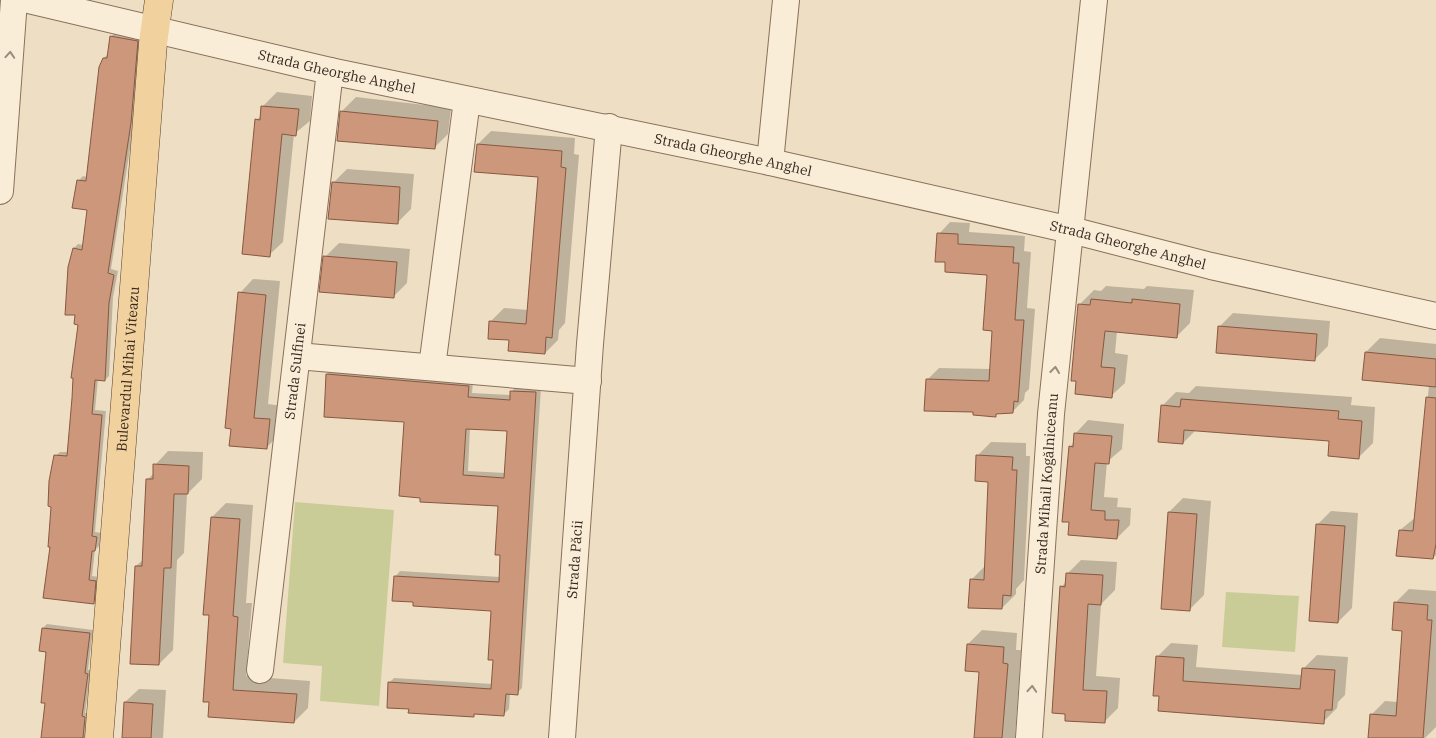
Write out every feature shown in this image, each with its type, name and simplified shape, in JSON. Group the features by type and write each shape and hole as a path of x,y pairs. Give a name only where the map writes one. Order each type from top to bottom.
{"main road":[{"name":"Bulevardul Mihai Viteazu","path":"99,738 154,29 159,0"}],"street":[{"path":"0,191 14,0"},
{"name":"Strada Gheorghe Anghel","path":"29,0 330,71 609,127 770,162 1070,230 1210,266 1436,316"},
{"path":"770,162 786,0"},
{"name":"Strada Mihail Kogălniceanu","path":"1029,738 1050,422 1094,0"},
{"name":"Strada Sulfinei","path":"260,670 330,71"},
{"path":"432,367 467,100"},
{"name":"Strada Păcii","path":"562,738 588,380 609,127"},
{"path":"298,356 588,380"}],"green space":[{"path":"295,502 394,510 379,706 320,701 322,666 283,663"},
{"path":"1226,592 1299,596 1295,652 1222,647"}],"building":[{"path":"110,36 138,41 131,123 108,273 114,275 109,303 105,381 95,380 92,414 102,415 92,536 97,537 95,551 92,551 89,580 96,581 94,604 43,598 50,547 48,547 51,507 48,506 49,481 54,455 67,456 72,398 73,378 71,378 78,325 74,324 75,315 65,315 68,267 73,248 82,250 87,210 72,208 77,180 86,181 99,67 103,58 107,58"},
{"path":"261,106 299,109 296,136 282,134 270,257 242,254 255,119 260,120"},
{"path":"340,111 438,121 435,149 337,141"},
{"path":"477,144 562,151 561,167 566,168 552,338 546,337 545,354 508,351 509,340 488,339 489,321 526,324 538,177 474,172"},
{"path":"332,182 400,187 398,224 328,219"},
{"path":"937,233 958,234 958,244 1014,247 1013,263 1019,263 1015,320 1024,320 1018,402 1014,401 1013,413 996,414 996,417 973,415 973,412 924,411 926,379 989,381 992,331 983,330 987,275 945,272 945,262 935,262"},
{"path":"323,256 397,262 394,298 319,292"},
{"path":"238,292 266,295 254,418 270,419 267,449 229,446 231,429 225,428"},
{"path":"1091,299 1132,303 1132,299 1180,304 1177,338 1105,331 1101,367 1115,368 1112,398 1075,394 1076,381 1071,381 1078,304 1090,305"},
{"path":"1218,326 1317,334 1315,361 1216,353"},
{"path":"1365,352 1436,359 1436,387 1362,380"},
{"path":"326,374 469,386 468,397 510,400 510,391 536,392 518,695 506,694 504,716 474,714 474,717 408,713 409,709 387,708 388,682 491,689 493,660 488,660 491,611 413,606 413,602 392,601 394,576 499,582 500,555 495,555 498,506 420,502 420,498 399,496 404,422 324,417","holes":["466,429 507,431 504,478 463,475"]},
{"path":"1426,397 1436,398 1436,544 1433,559 1396,556 1399,530 1413,531"},
{"path":"1181,399 1339,411 1338,419 1362,421 1359,459 1328,456 1329,441 1184,430 1183,444 1158,442 1161,405 1180,407"},
{"path":"1074,433 1112,436 1109,464 1095,463 1091,510 1105,511 1105,520 1119,520 1117,539 1068,535 1069,522 1062,522 1069,446 1073,447"},
{"path":"976,455 1013,457 1012,470 1017,470 1011,596 1003,595 1002,609 968,608 970,579 984,580 988,482 975,481"},
{"path":"153,464 189,466 188,494 174,494 171,568 164,568 159,665 130,664 135,566 142,566 146,479 153,479"},
{"path":"1168,512 1197,514 1190,611 1161,609"},
{"path":"211,517 240,519 233,616 238,617 233,690 297,694 294,723 208,717 209,702 203,702 209,615 203,615"},
{"path":"1316,524 1345,526 1338,623 1309,621"},
{"path":"1066,573 1103,575 1101,605 1088,604 1083,690 1107,691 1105,723 1065,721 1065,714 1052,713 1060,586 1065,587"},
{"path":"1394,602 1428,605 1427,620 1432,620 1423,738 1368,738 1370,714 1396,716 1402,631 1392,630"},
{"path":"42,628 90,633 85,673 88,674 82,716 85,717 83,738 41,738 45,703 41,703 46,652 39,651"},
{"path":"967,644 1004,647 1003,663 1008,664 1002,738 974,738 979,672 965,671"},
{"path":"1156,656 1184,658 1183,681 1300,689 1302,668 1335,670 1332,710 1325,710 1324,724 1158,711 1159,696 1153,696"},
{"path":"124,702 153,704 151,738 122,738"}]}
